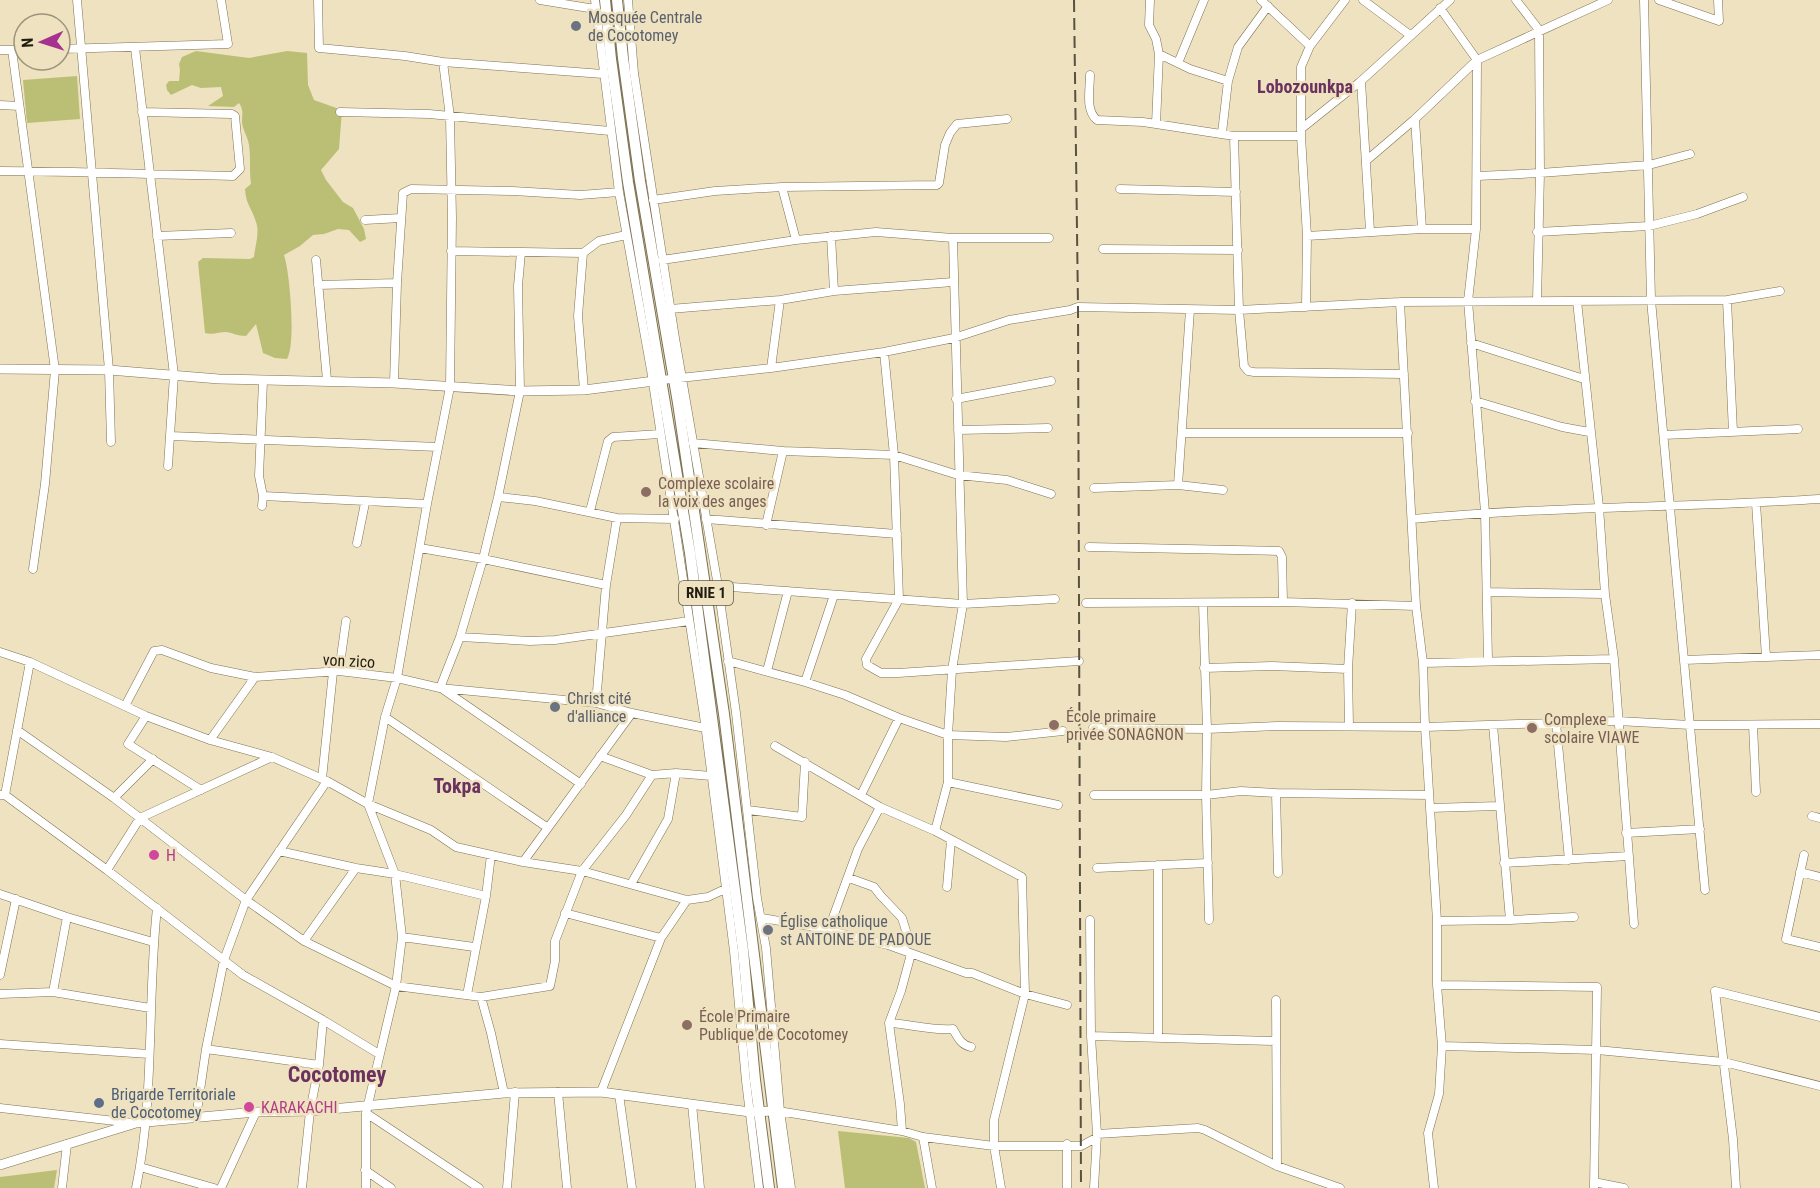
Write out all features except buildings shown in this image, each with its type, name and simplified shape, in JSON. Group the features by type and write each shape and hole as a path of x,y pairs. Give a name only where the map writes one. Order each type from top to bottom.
{"highway":[{"name":"RNIE 1","path":"605,0 628,182 667,380 724,714 777,1111 783,1188"},
{"name":"RNIE 1","path":"617,0 622,58 743,950 754,1112 770,1188"}],"main road":[{"path":"0,369 108,370 263,381 327,380 520,391 584,390 667,380"},
{"path":"0,1166 141,1123 256,1112 367,1109 515,1092 601,1092 754,1112 777,1111"}],"street":[{"path":"76,0 108,370 111,442"},
{"path":"72,48 228,44 221,0"},
{"path":"318,0 319,48 443,62 603,74"},
{"path":"540,0 595,9"},
{"path":"595,0 610,131 626,235 667,380 693,443 718,586 748,810 757,898 762,918 777,1111 791,1188"},
{"path":"628,0 634,73 670,309 667,380 660,434 675,519 705,728 754,1112 759,1188"},
{"path":"1150,0 1149,25 1156,39 1159,54 1156,124"},
{"path":"1178,63 1204,0"},
{"path":"1261,0 1310,46"},
{"path":"1306,307 1307,236 1301,132 1301,67 1310,46 1345,0"},
{"path":"1363,0 1410,35"},
{"path":"1090,75 1089,108 1097,120 1156,124 1234,136 1301,132 1450,0"},
{"path":"1516,0 1539,30 1540,173 1537,301"},
{"path":"1367,160 1478,60 1608,0"},
{"path":"1644,0 1651,300 1705,890"},
{"path":"1659,0 1719,21 1718,0"},
{"path":"1222,133 1228,81 1238,47 1268,6"},
{"path":"1440,8 1478,60 1476,229 1468,301 1485,512 1488,661"},
{"path":"135,48 174,375 168,466"},
{"path":"0,50 12,50"},
{"path":"1159,54 1190,69 1228,81"},
{"path":"366,1188 367,1109 396,986 402,937 395,874 368,804 385,717 398,678 450,387 450,117 443,62"},
{"path":"15,72 55,370 45,484 33,569"},
{"path":"1361,81 1370,231"},
{"path":"0,105 19,106"},
{"path":"0,171 236,175 240,169 236,117 232,114 142,112"},
{"path":"340,112 429,114 610,131"},
{"path":"653,200 715,191 782,187 937,185 947,138 957,124 1007,119"},
{"path":"1415,119 1422,229"},
{"path":"1234,136 1239,310 1244,366 1248,371 1404,374"},
{"path":"1478,176 1649,165 1690,154"},
{"path":"782,187 796,240"},
{"path":"394,383 403,193 411,189 580,195 619,192"},
{"path":"1119,189 1236,192"},
{"path":"1537,232 1649,226 1697,214 1743,197"},
{"path":"365,220 401,218"},
{"path":"1307,236 1370,231 1476,229"},
{"path":"662,260 796,240 876,232 953,238 1049,238"},
{"path":"157,236 231,233"},
{"path":"451,251 583,253 599,241 626,235"},
{"path":"831,236 834,291"},
{"path":"935,831 948,782 952,670 963,604 953,238"},
{"path":"1103,249 1238,250"},
{"path":"521,252 518,286 520,391 483,559 460,637 440,687 581,784"},
{"path":"583,253 578,316 584,390"},
{"path":"316,260 327,380"},
{"path":"670,309 780,300 834,291 953,282"},
{"path":"318,285 397,283"},
{"path":"667,380 884,352 954,338 1009,320 1078,307 1239,310 1400,302 1726,300 1780,291"},
{"path":"771,368 780,300"},
{"path":"1726,300 1732,432"},
{"path":"1577,301 1599,507 1605,594 1614,659 1634,924"},
{"path":"1400,302 1416,606 1423,663 1437,921 1437,985 1442,1046 1438,1094 1428,1133 1434,1188"},
{"path":"1178,485 1190,310"},
{"path":"1471,343 1584,379"},
{"path":"884,352 894,455 899,599 866,659 867,665 881,673 1079,661"},
{"path":"262,506 263,496 259,476 263,381"},
{"path":"956,399 1051,381"},
{"path":"1475,401 1562,427 1590,432"},
{"path":"958,430 1048,428"},
{"path":"1664,435 1798,429"},
{"path":"1182,433 1408,433"},
{"path":"590,511 608,441 613,437 660,434"},
{"path":"171,436 438,447"},
{"path":"693,443 783,451 894,455 958,475 1007,480 1051,494"},
{"path":"766,525 783,451"},
{"path":"1094,488 1178,485 1223,490"},
{"path":"263,496 428,504"},
{"path":"498,497 535,501 618,518 675,519"},
{"path":"1413,519 1485,512 1599,507 1670,507 1819,499"},
{"path":"357,543 365,502"},
{"path":"1756,503 1766,657"},
{"path":"596,703 606,585 618,518"},
{"path":"706,519 897,534"},
{"path":"420,548 606,585"},
{"path":"1089,548 1279,551 1282,557 1283,602"},
{"path":"718,586 963,604 1055,599"},
{"path":"767,671 788,591"},
{"path":"1487,592 1605,594"},
{"path":"805,682 834,596"},
{"path":"1086,603 1283,602 1416,606"},
{"path":"1203,603 1209,920"},
{"path":"1349,726 1348,669 1352,603"},
{"path":"196,1118 206,1049 224,960 246,900 324,780 336,671 346,621"},
{"path":"460,637 530,641 602,634 689,621"},
{"name":"von zico","path":"125,706 154,651 162,650 211,668 255,677 336,671 398,678 440,687 596,703 705,728"},
{"path":"0,651 146,716 210,740 272,758 324,780 368,804 431,830 456,847 524,862 582,871 687,900 708,897 725,889"},
{"path":"1684,660 1820,655"},
{"path":"1423,663 1614,659"},
{"path":"728,661 845,695 899,718 948,735 1006,737 1063,731"},
{"path":"30,663 2,795 107,870 243,975 379,1054"},
{"path":"1204,668 1272,666 1348,669"},
{"path":"210,740 255,677"},
{"path":"524,862 632,713"},
{"path":"146,716 128,744 201,790"},
{"path":"385,717 548,828"},
{"path":"861,795 899,718"},
{"path":"1093,728 1425,727 1618,721 1690,725 1820,724"},
{"path":"1556,723 1569,860"},
{"path":"1493,725 1510,920"},
{"path":"1753,725 1756,792"},
{"path":"17,730 114,798 246,900 304,941 396,986 481,997 550,986 555,961 555,941 582,871 626,815 652,775"},
{"path":"775,746 880,807 935,831 1022,877 1025,994 994,1120 994,1146 1001,1188"},
{"path":"600,756 652,775 676,773 711,776"},
{"path":"107,870 140,818 272,758"},
{"path":"114,798 153,759"},
{"path":"748,810 802,816 805,762"},
{"path":"631,884 670,813 670,799 676,773"},
{"path":"948,782 1058,805"},
{"path":"1094,795 1206,795 1241,791 1429,795"},
{"path":"1276,793 1278,873"},
{"path":"1430,808 1499,806"},
{"path":"828,932 858,849 880,807"},
{"path":"1626,833 1700,829"},
{"path":"947,887 951,840"},
{"path":"279,851 395,874 486,896"},
{"path":"466,995 486,896 491,855"},
{"path":"1804,855 1786,939 1820,947"},
{"path":"1504,863 1629,856"},
{"path":"1097,868 1208,863"},
{"path":"1158,865 1158,1038"},
{"path":"304,941 356,868"},
{"path":"1800,872 1820,877"},
{"path":"849,878 874,887 902,918 907,934 904,950 911,954"},
{"path":"0,894 67,917 153,942"},
{"path":"0,975 4,938 16,899"},
{"path":"601,1092 661,938 687,900"},
{"path":"135,1188 140,1167 141,1123 149,1054 153,942 157,908"},
{"path":"565,913 661,938"},
{"path":"53,992 67,917"},
{"path":"1437,921 1574,917"},
{"path":"762,918 814,927 888,945 966,973 972,973 1025,994 1066,1005"},
{"path":"1090,920 1091,1036 1096,1136 1094,1188"},
{"path":"402,937 474,948"},
{"path":"902,1131 890,1023 911,954"},
{"path":"1437,985 1597,987 1594,1185 1624,1188"},
{"path":"1736,1188 1733,1139 1715,991 1820,1017"},
{"path":"0,994 53,992 150,1008"},
{"path":"481,997 504,1093"},
{"path":"1276,1000 1277,1166"},
{"path":"302,1188 323,1020"},
{"path":"890,1023 942,1030 953,1029 964,1045 971,1047"},
{"path":"1091,1036 1276,1041"},
{"path":"0,1044 149,1054"},
{"path":"1442,1046 1597,1050 1724,1062 1820,1086"},
{"path":"206,1049 319,1065"},
{"path":"507,1188 515,1092"},
{"path":"558,1092 567,1188"},
{"path":"619,1094 632,1188"},
{"path":"692,1104 700,1188"},
{"path":"0,1108 141,1123"},
{"path":"367,1109 479,1188"},
{"path":"777,1111 902,1131 923,1137 994,1146 1067,1144 1081,1146 1096,1136 1198,1128 1277,1166 1340,1188"},
{"path":"222,1188 256,1112"},
{"path":"923,1137 932,1188"},
{"path":"62,1188 67,1144"},
{"path":"1067,1144 1067,1188"},
{"path":"140,1167 214,1188"},
{"path":"366,1170 391,1188"}],"green space":[{"path":"196,51 249,58 287,51 307,53 308,85 314,100 342,110 339,149 321,170 343,202 353,208 364,229 366,239 360,242 349,230 338,229 313,235 284,255 291,308 291,339 287,359 275,358 263,353 256,324 246,336 226,332 205,333 198,262 203,258 250,259 254,257 258,230 245,189 251,184 250,150 242,124 242,110 239,103 234,107 208,106 223,96 221,87 201,88 192,85 171,95 167,90 166,85 169,81 179,81 179,64 182,57"},
{"path":"77,76 80,119 27,123 23,80"},
{"path":"838,1131 909,1138 916,1142 925,1188 845,1188"},
{"path":"57,1170 54,1188 0,1188 0,1177"}],"railway":[{"path":"1074,0 1078,307 1081,1188"}],"place":[{"name":"Mosquée Centrale de Cocotomey","path":"576,26"},
{"name":"Complexe scolaire la voix des anges","path":"646,492"},
{"name":"Christ cité d'alliance","path":"555,707"},
{"name":"École primaire privée SONAGNON","path":"1054,725"},
{"name":"Complexe scolaire VIAWE","path":"1532,728"},
{"name":"H","path":"154,855"},
{"name":"Église catholique st ANTOINE DE PADOUE","path":"768,930"},
{"name":"École Primaire Publique de Cocotomey","path":"687,1025"},
{"name":"Brigarde Territoriale de Cocotomey","path":"99,1103"},
{"name":"KARAKACHI","path":"249,1107"}],"district":[{"name":"Lobozounkpa","path":"1305,86"},
{"name":"Tokpa","path":"457,786"},
{"name":"Cocotomey","path":"337,1074"}]}
